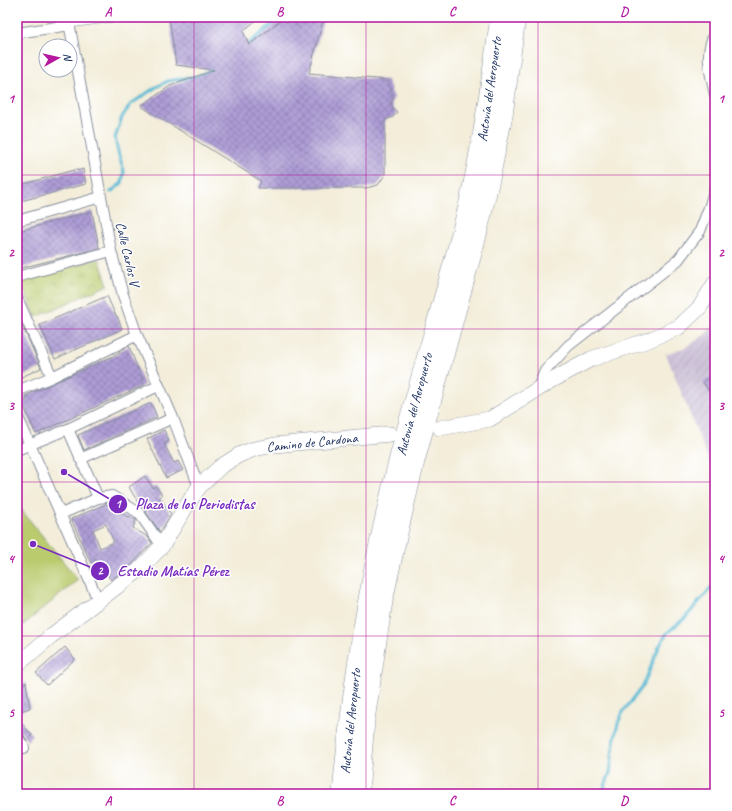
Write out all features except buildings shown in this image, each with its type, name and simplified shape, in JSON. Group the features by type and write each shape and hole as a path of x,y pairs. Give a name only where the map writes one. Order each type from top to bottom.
{"highway":[{"name":"Autovía del Aeropuerto","path":"342,794 351,701 365,612 378,545 397,464 469,202 482,142 500,17"},
{"name":"Autovía del Aeropuerto","path":"359,794 366,720 383,601 415,461 477,235 490,179 503,115 516,17"}],"street":[{"path":"17,33 69,21"},
{"name":"Calle Carlos V","path":"69,21 111,251 123,295 137,335 173,418 199,487"},
{"path":"715,33 710,41 708,57 715,94"},
{"path":"537,390 545,371 568,346 678,260 700,231 715,188"},
{"path":"17,221 101,197"},
{"path":"17,277 111,251"},
{"path":"440,428 490,419 591,359 649,340 679,327 700,307 715,283"},
{"path":"17,298 52,377"},
{"path":"17,391 52,377 137,335"},
{"path":"17,450 68,429 158,386"},
{"path":"17,415 98,600"},
{"path":"80,459 173,418"},
{"path":"68,429 98,498"},
{"name":"Camino de Cardona","path":"17,665 51,636 139,570 162,546 199,487 220,467 239,455 254,449 275,444 390,434"},
{"path":"61,514 98,498 112,496 138,513 162,546"},
{"path":"17,736 24,748"}],"lane":[{"path":"69,21 130,17"}],"shaded area":[{"path":"715,324 715,469 712,469 666,354 686,347 705,335"}],"green space":[{"path":"99,259 108,285 36,317 19,279"},
{"path":"19,507 78,580 17,630 17,508"}],"waterway":[{"path":"247,45 281,17"},
{"path":"111,192 122,183 124,172 115,138 122,117 131,104 156,87 168,81 198,76 215,69"},
{"path":"602,794 610,773 618,723 623,712 643,686 659,647 667,633 686,617 715,583"}],"place":[{"name":"Plaza de los Periodistas","path":"64,472"},
{"name":"Estadio Matías Pérez","path":"33,544"}]}
